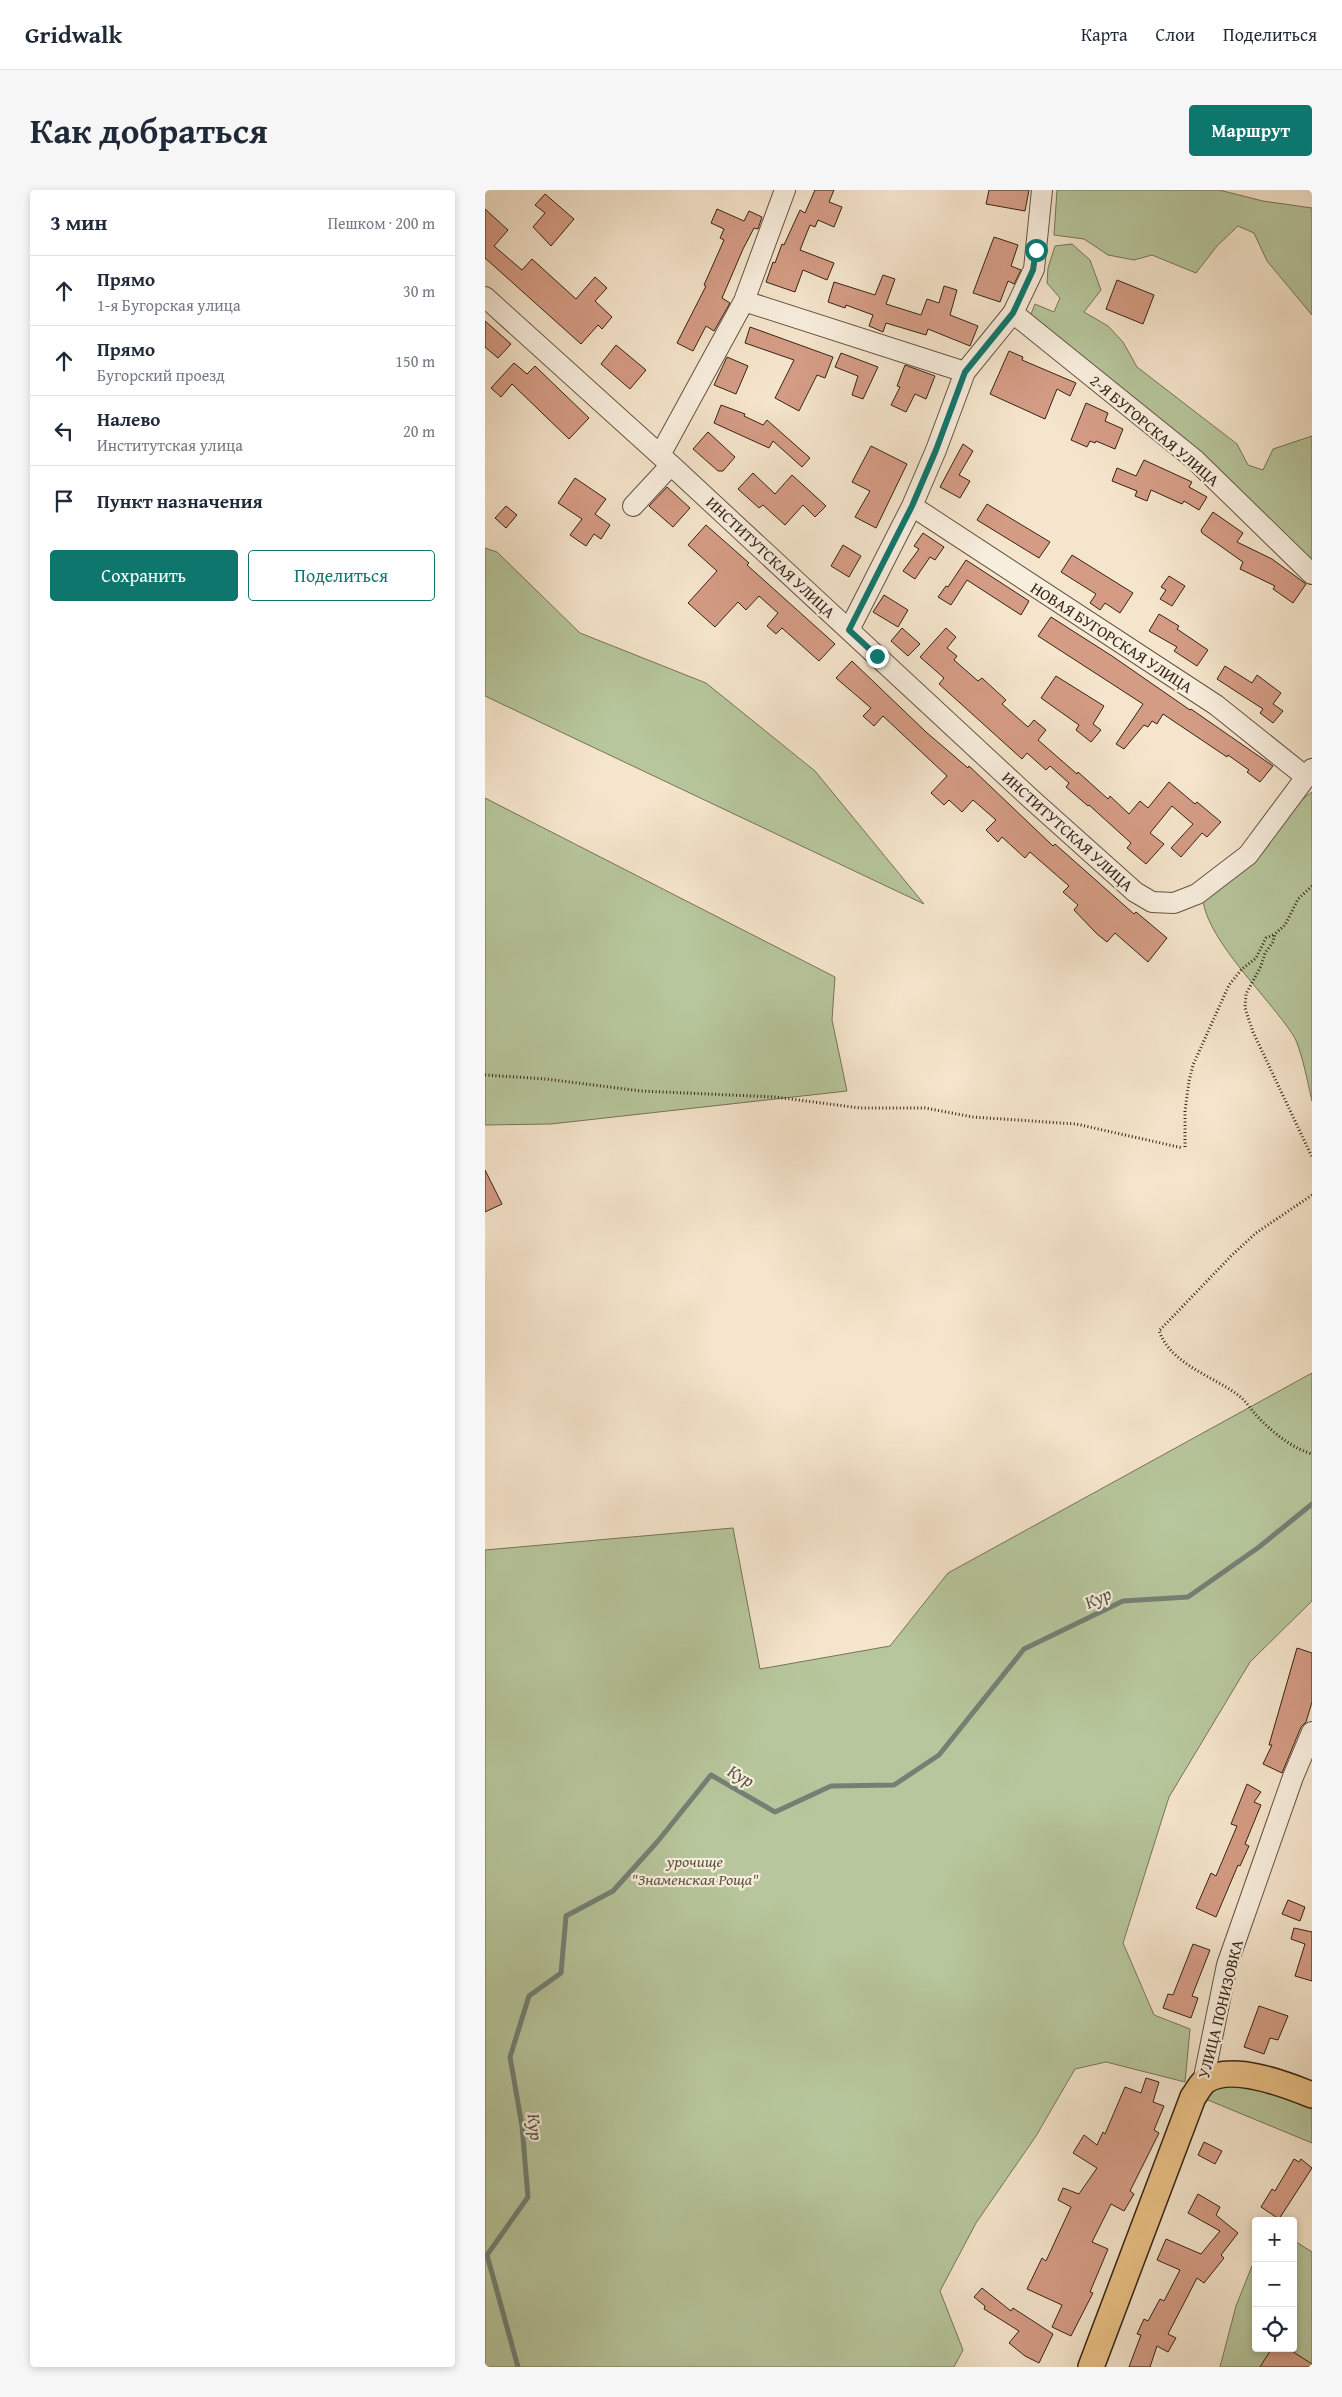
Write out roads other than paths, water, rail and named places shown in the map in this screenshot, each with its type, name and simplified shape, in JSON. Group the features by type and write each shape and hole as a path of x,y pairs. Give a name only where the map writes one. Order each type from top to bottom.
{"main road":[{"path":"1203,2082 1217,2075 1235,2073 1283,2084 1312,2095"},
{"name":"УЛИЦА ПОНИЗОВКА","path":"1091,2367 1193,2097 1203,2082"}],"street":[{"path":"633,506 665,460 744,300 785,190"},
{"path":"849,630 912,506 936,450 965,372 1013,313 1033,270 1042,190"},
{"name":"ИНСТИТУТСКАЯ УЛИЦА","path":"485,297 665,460 1030,798 1135,892 1152,902 1174,903 1197,894 1248,855 1309,773"},
{"path":"744,300 965,372"},
{"name":"2-Я БУГОРСКАЯ УЛИЦА","path":"1013,313 1194,459 1312,574"},
{"name":"НОВАЯ БУГОРСКАЯ УЛИЦА","path":"912,506 1217,705 1309,773"},
{"name":"УЛИЦА ПОНИЗОВКА","path":"1203,2082 1227,1965 1293,1777 1312,1732"}],"waterway":[{"name":"Кур","path":"518,2367 487,2255 528,2197 522,2126 510,2057 529,1996 561,1973 566,1916 613,1891 658,1841 711,1775 775,1812 831,1786 894,1785 939,1755 1024,1649 1123,1601 1188,1597 1259,1547 1312,1504"}],"park label":[{"name":"урочище \"Знаменская Роща\"","path":"695,1870"}]}
